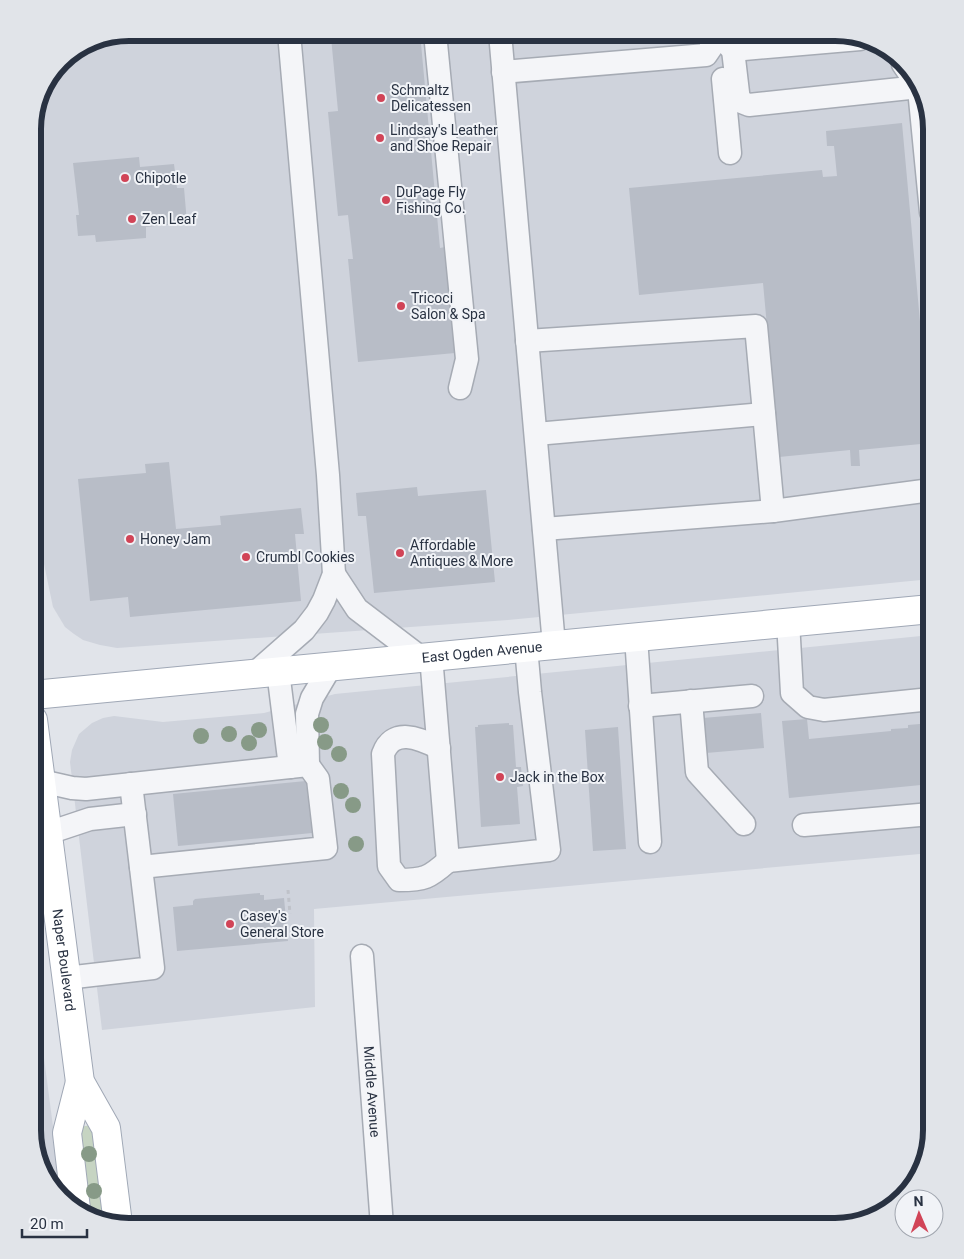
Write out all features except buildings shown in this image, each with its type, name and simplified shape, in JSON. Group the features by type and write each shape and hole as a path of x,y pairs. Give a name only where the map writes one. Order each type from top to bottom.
{"main road":[{"name":"East Ogden Avenue","path":"41,694 923,609"},
{"name":"Naper Boulevard","path":"41,781 80,1082 106,1128 117,1217"},
{"name":"Naper Boulevard","path":"75,1199 67,1133 80,1082"}],"street":[{"path":"141,867 326,848 318,779 299,766 267,672 317,613 334,574 328,475 290,41"},
{"path":"435,41 467,359 460,388"},
{"path":"501,41 554,645"},
{"path":"504,72 706,55 723,41"},
{"path":"724,41 740,101 749,105 912,88"},
{"path":"724,41 730,153"},
{"path":"527,341 756,326 773,511"},
{"path":"536,434 764,414"},
{"path":"544,528 773,511 923,491"},
{"path":"334,574 357,609 425,657 438,748 448,861"},
{"path":"788,621 792,693 808,707 824,710 923,700"},
{"path":"636,637 650,842"},
{"path":"438,748 421,739 402,737 392,741 386,747 383,754 389,866 399,880 416,880 432,875 448,861 549,850 526,648"},
{"path":"299,766 307,714 312,698 331,666"},
{"path":"640,706 752,696"},
{"path":"691,701 698,772 744,824"},
{"path":"446,830 457,847 465,852 513,850 526,844 530,837 531,828 526,762 534,725"},
{"path":"41,781 86,789 299,766"},
{"path":"66,978 153,968 131,784"},
{"path":"48,833 90,820 135,814"},
{"path":"804,826 923,815"},
{"name":"Middle Avenue","path":"362,956 381,1218"}],"path":[{"path":"288,890 290,914"}],"shaded area":[{"path":"129,41 840,41 863,46 879,53 901,71 911,85 920,107 923,129 923,580 508,620 117,648 83,640 65,627 53,607 41,540 41,124 44,107 53,85 71,63 90,50 107,44"},
{"path":"923,636 923,854 314,909 315,1007 102,1030 70,762 72,750 79,734 92,723 114,716 163,722 264,713 335,694"},
{"path":"41,1035 61,1185 50,1169 41,1135"}],"green space":[{"path":"92,1125 103,1214 89,1208 79,1127"}],"place":[{"name":"Schmaltz Delicatessen","path":"381,98"},
{"name":"Lindsay's Leather and Shoe Repair","path":"380,138"},
{"name":"Chipotle","path":"125,178"},
{"name":"DuPage Fly Fishing Co.","path":"386,200"},
{"name":"Zen Leaf","path":"132,219"},
{"name":"Tricoci Salon & Spa","path":"401,306"},
{"name":"Honey Jam","path":"130,539"},
{"name":"Affordable Antiques & More","path":"400,553"},
{"name":"Crumbl Cookies","path":"246,557"},
{"name":"Jack in the Box","path":"500,777"},
{"name":"Casey's General Store","path":"230,924"}]}
